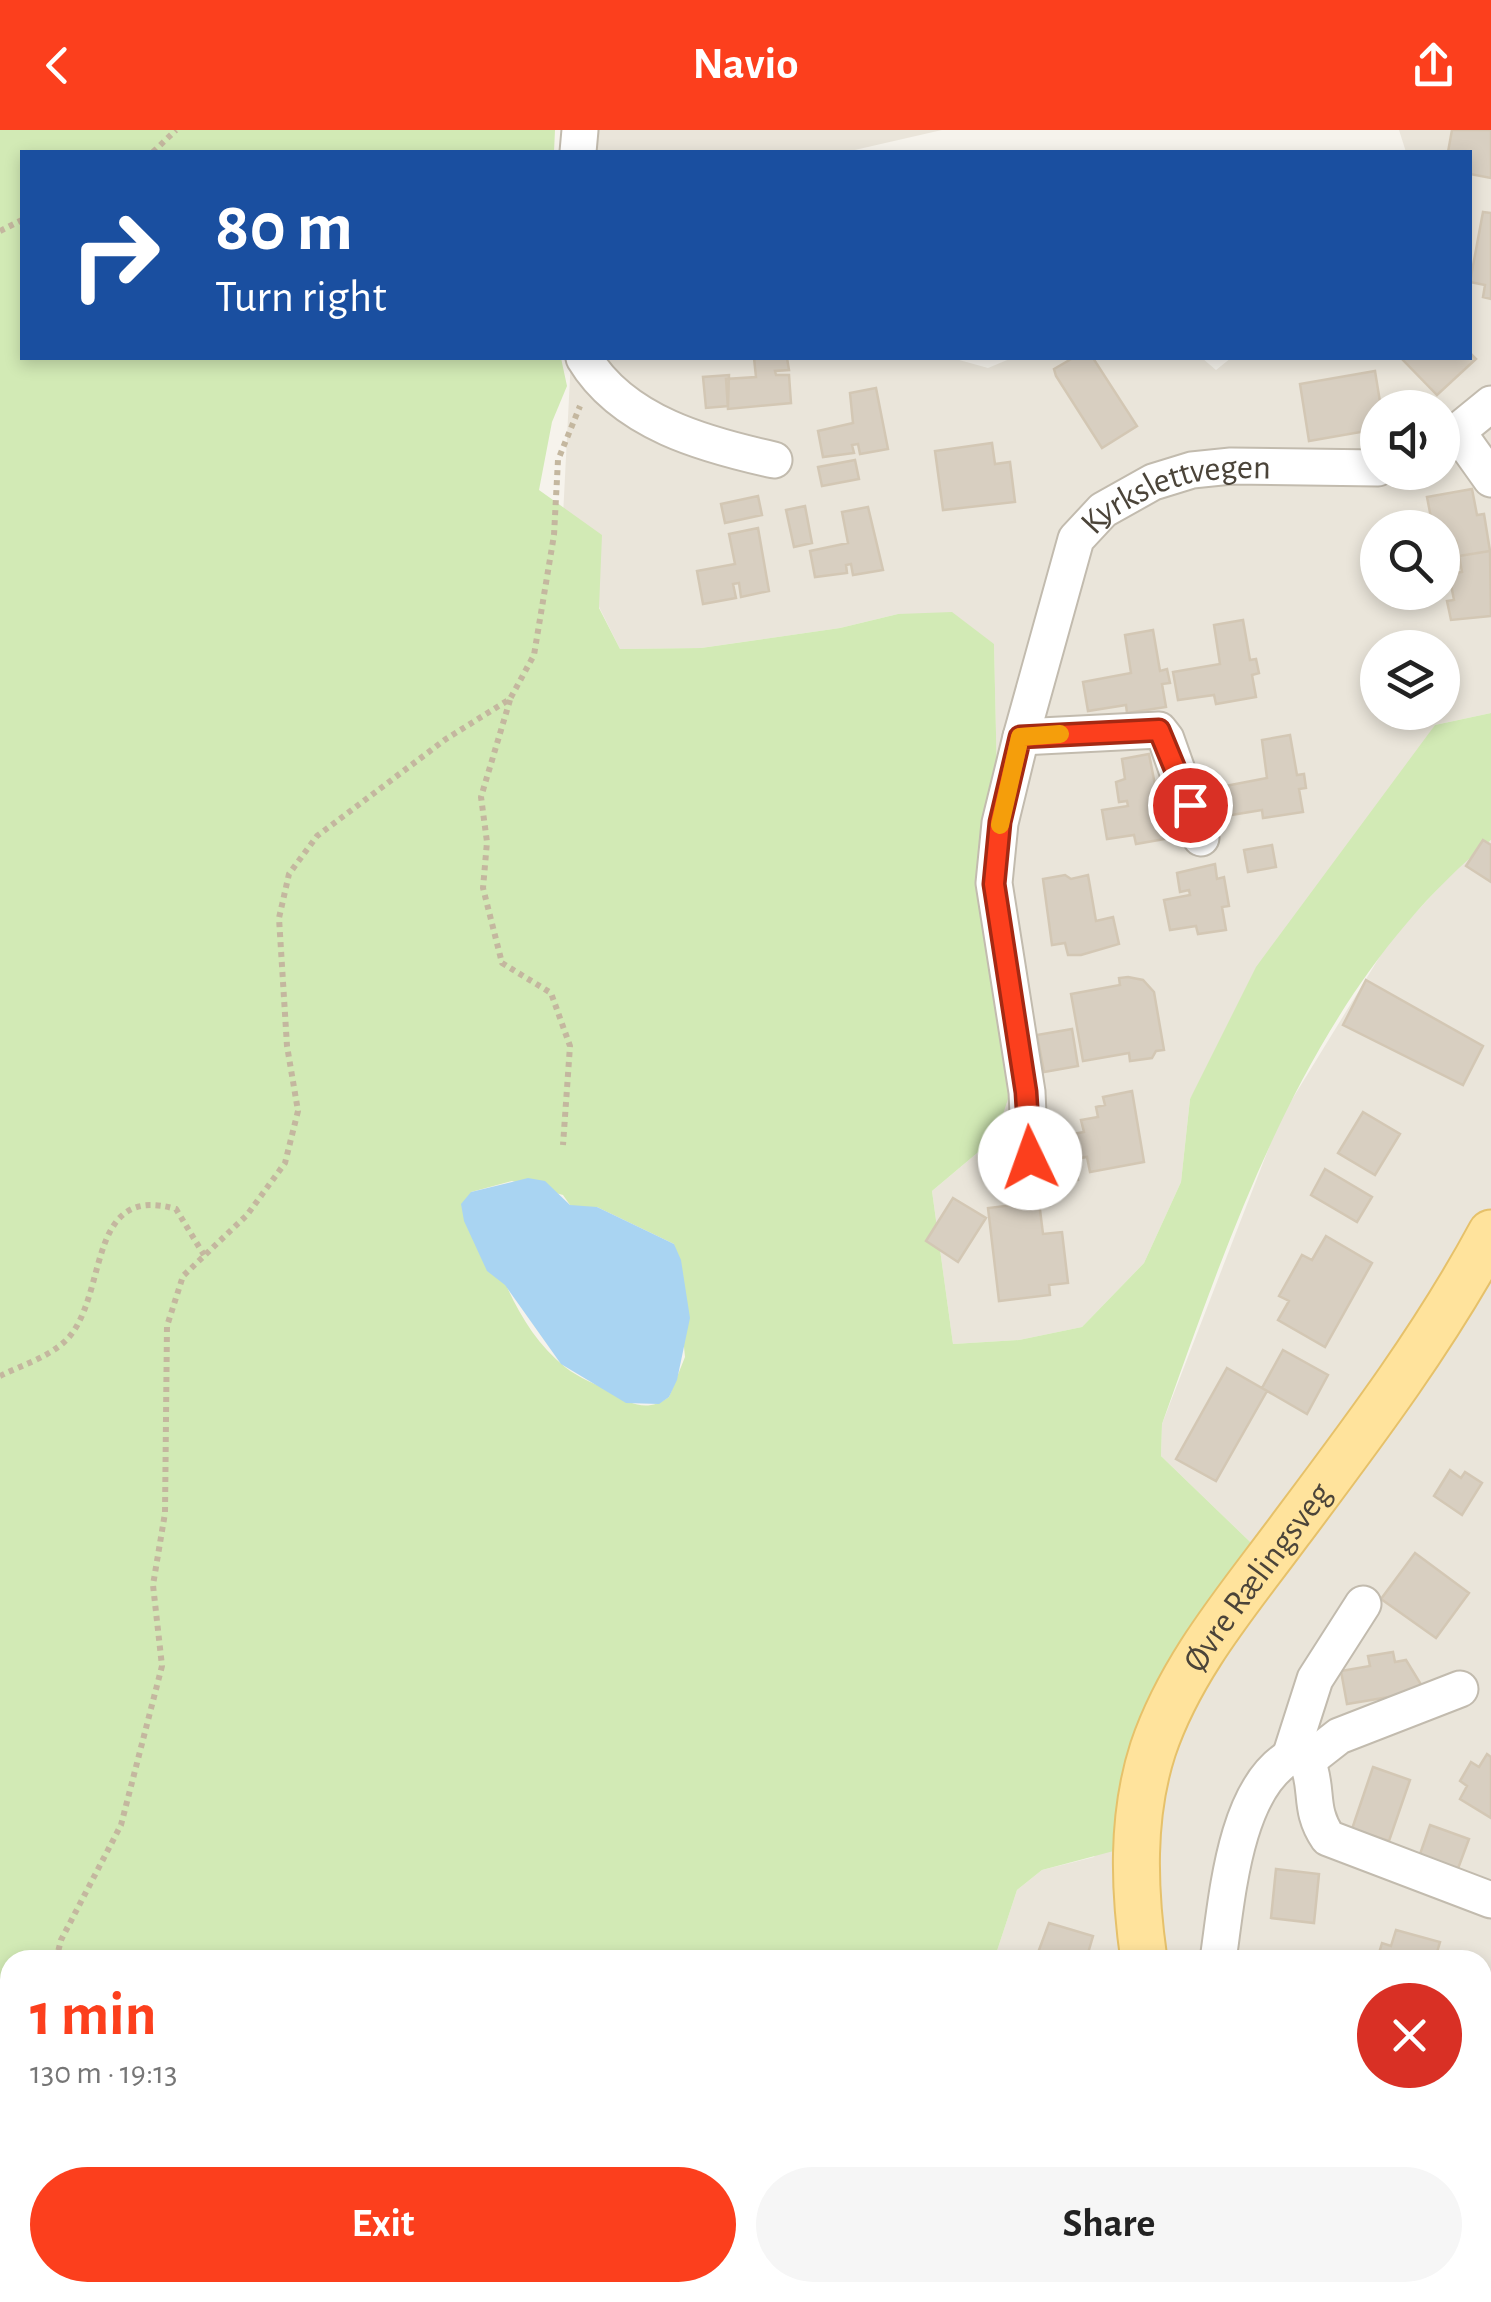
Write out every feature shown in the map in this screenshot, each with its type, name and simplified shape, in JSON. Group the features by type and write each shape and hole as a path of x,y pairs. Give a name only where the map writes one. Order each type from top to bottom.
{"main road":[{"name":"Øvre Rælingsveg","path":"1143,1950 1136,1891 1138,1822 1153,1749 1180,1686 1213,1634 1401,1380 1491,1234"}],"street":[{"path":"589,365 658,423 703,444 774,460"},
{"path":"1460,431 1491,404"},
{"path":"1460,448 1491,479"},
{"name":"Kyrkslettvegen","path":"1030,1158 1026,1092 994,884 1000,822 1020,737 1076,539 1103,510 1152,482 1192,470 1231,466 1360,468"},
{"path":"1020,737 1159,730 1166,739 1201,838"},
{"path":"1299,1759 1315,1678 1363,1604"},
{"path":"1220,1950 1245,1822 1261,1781 1339,1736 1460,1689"},
{"path":"1299,1759 1313,1775 1315,1820 1328,1838 1491,1900"}],"path":[{"path":"155,150 176,130"},
{"path":"563,1145 570,1046 550,993 502,963 483,888 488,842 481,797 510,699 534,655 554,535 558,460 589,365"},
{"path":"58,1950 120,1825 162,1666 153,1585 165,1513 167,1326 182,1276 246,1215 285,1163 298,1111 287,1046 279,918 288,874 317,836 446,739 510,699"},
{"path":"0,1376 50,1352 72,1334 87,1305 108,1233 126,1208 151,1202 176,1209 204,1255"}],"shaded area":[{"path":"573,130 942,130 855,150 573,150"},
{"path":"1399,130 1491,130 1491,713 1460,720 1460,630 1360,630 1360,730 1432,730 1190,1099 1181,1182 1144,1263 1082,1327 1019,1340 953,1344 932,1191 995,1138 999,866 994,644 898,614 840,628 701,648 620,649 582,573 563,516 571,360 959,360 988,368 1007,360 1204,360 1216,370 1228,360 1472,360 1472,150 1405,150"},
{"path":"1491,840 1491,1950 997,1950 1017,1890 1042,1870 1094,1857 1184,1692 1274,1565 1161,1456 1162,1424 1280,1119 1390,940 1461,864"}],"green space":[{"path":"0,130 555,130 554,150 20,150 20,360 561,360 567,386 552,422 539,490 602,535 599,608 620,649 701,648 840,628 898,614 952,612 994,644 999,866 1014,1081 995,1138 932,1191 953,1344 1019,1340 1082,1327 1144,1263 1181,1182 1190,1099 1256,967 1431,730 1460,730 1460,720 1491,713 1491,840 1429,898 1375,963 1328,1034 1252,1185 1162,1424 1161,1456 1274,1565 1227,1610 1125,1848 1042,1870 1017,1890 997,1950 0,1950","holes":["512,1181 563,1195 570,1205 581,1209 597,1207 674,1244 685,1357 669,1397 661,1402 640,1405 627,1401 571,1371 547,1350 531,1331 507,1287 471,1192"]}],"water":[{"path":"528,1178 545,1181 570,1205 597,1207 674,1244 681,1260 690,1318 677,1380 669,1397 659,1404 626,1403 561,1364 505,1285 487,1271 464,1221 461,1204 471,1192"}],"building":[{"path":"1452,130 1491,130 1491,178 1472,174 1472,150 1448,150"},
{"path":"1483,212 1491,213 1491,299 1483,297 1485,285 1472,282"},
{"path":"1472,355 1476,359 1442,390 1432,390 1403,360 1472,360"},
{"path":"754,360 787,360 789,370 775,371 776,375 789,375 791,403 728,409 726,379 756,377"},
{"path":"1070,360 1094,360 1137,426 1102,448 1054,369"},
{"path":"1375,371 1378,390 1360,390 1360,432 1309,441 1300,384"},
{"path":"729,375 728,406 706,408 703,377"},
{"path":"876,388 888,449 860,454 858,444 852,445 854,453 823,457 818,431 853,423 850,393"},
{"path":"992,443 995,464 1010,462 1015,502 943,510 935,451"},
{"path":"855,460 859,479 822,486 818,467"},
{"path":"1472,489 1477,515 1484,514 1490,551 1460,556 1460,510 1430,510 1427,497"},
{"path":"758,496 762,515 725,523 721,504"},
{"path":"805,506 812,543 794,547 786,510"},
{"path":"868,507 883,570 853,575 851,564 846,565 847,573 815,577 810,551 848,543 842,512"},
{"path":"758,528 769,591 741,597 739,583 733,584 736,598 703,604 697,571 735,564 729,534"},
{"path":"1490,551 1491,616 1451,620 1449,610 1460,610 1460,556"},
{"path":"1243,620 1250,660 1256,659 1259,673 1252,675 1256,697 1216,704 1214,695 1178,700 1173,672 1220,664 1214,625"},
{"path":"1153,630 1160,671 1167,669 1170,683 1162,684 1166,707 1127,713 1126,705 1088,711 1083,682 1131,673 1125,635"},
{"path":"1290,735 1297,775 1304,774 1306,788 1299,789 1303,812 1263,818 1262,810 1225,816 1220,787 1267,778 1262,740"},
{"path":"1149,754 1156,790 1161,789 1166,815 1172,814 1176,837 1136,844 1134,835 1107,839 1102,810 1128,806 1127,801 1119,802 1116,782 1125,779 1122,759"},
{"path":"1483,840 1491,845 1491,882 1466,866"},
{"path":"1272,845 1276,867 1248,872 1244,850"},
{"path":"1215,864 1217,879 1224,877 1229,906 1222,907 1226,930 1198,934 1196,926 1170,930 1164,900 1190,895 1189,890 1180,892 1177,873"},
{"path":"1065,875 1071,879 1088,875 1096,921 1113,917 1119,944 1081,955 1068,955 1065,943 1052,945 1043,879"},
{"path":"1119,978 1143,980 1154,992 1164,1050 1156,1051 1152,1058 1130,1061 1129,1053 1083,1061 1071,994 1120,985"},
{"path":"1366,980 1483,1046 1463,1085 1343,1025"},
{"path":"1072,1029 1078,1066 1044,1072 1037,1035"},
{"path":"1132,1091 1144,1162 1090,1172 1087,1157 1074,1159 1078,1180 1059,1183 1037,1149 1051,1146 1050,1138 1084,1132 1081,1120 1098,1117 1096,1107 1105,1105 1103,1097"},
{"path":"1363,1112 1400,1134 1375,1175 1338,1153"},
{"path":"1325,1169 1372,1197 1357,1222 1311,1195"},
{"path":"953,1198 986,1218 958,1262 926,1241"},
{"path":"1039,1202 1043,1234 1062,1232 1068,1283 1049,1285 1050,1295 999,1301 988,1208"},
{"path":"1326,1236 1372,1263 1325,1347 1278,1320 1289,1301 1279,1296 1302,1255 1312,1260"},
{"path":"1283,1350 1328,1375 1307,1414 1262,1388"},
{"path":"1227,1368 1267,1391 1216,1481 1176,1459"},
{"path":"1450,1470 1461,1478 1465,1472 1482,1483 1462,1515 1434,1496"},
{"path":"1415,1553 1469,1593 1436,1638 1381,1599"},
{"path":"1393,1652 1395,1662 1406,1660 1425,1691 1347,1704 1341,1671 1370,1666 1368,1656"},
{"path":"1487,1754 1491,1757 1491,1818 1460,1799 1467,1786 1460,1781 1471,1762 1479,1767"},
{"path":"1373,1767 1410,1780 1389,1841 1352,1829"},
{"path":"1430,1825 1469,1839 1456,1874 1418,1860"},
{"path":"1276,1869 1319,1874 1314,1923 1271,1918"},
{"path":"1049,1923 1093,1936 1089,1950 1039,1950"},
{"path":"1396,1930 1440,1942 1438,1950 1380,1950 1382,1943 1391,1946"}],"slow traffic":[{"path":"1000,825 1020,737 1060,734"}],"route":[{"path":"1030,1158 1026,1092 994,884 1000,822 1020,737 1159,730 1166,739 1190,805"}]}
